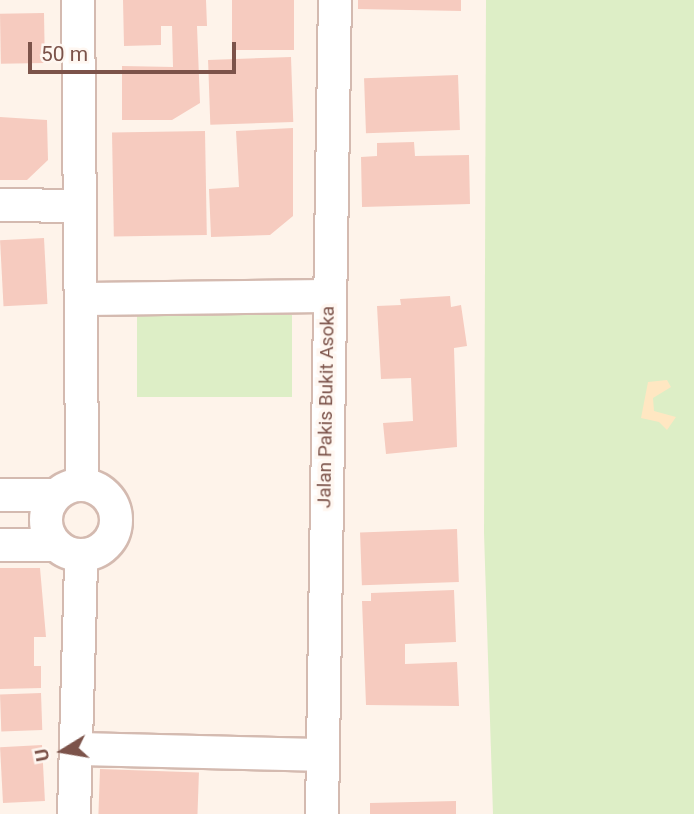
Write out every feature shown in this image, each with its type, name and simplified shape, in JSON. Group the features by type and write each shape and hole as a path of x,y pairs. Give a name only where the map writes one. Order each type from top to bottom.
{"street":[{"path":"74,814 76,749 69,550 46,519 69,490 83,299 78,206 78,0"},
{"name":"Jalan Pakis Bukit Asoka","path":"322,814 328,296 335,0"},
{"path":"0,205 78,206"},
{"path":"83,299 328,296"},
{"path":"0,495 69,490 107,495 117,521 106,545 69,550 0,545"},
{"path":"76,749 321,755"}],"green space":[{"path":"486,0 694,0 694,814 493,814 484,533"},
{"path":"137,315 292,315 292,397 137,397"}],"sand":[{"path":"667,380 671,387 653,398 654,411 676,417 667,430 659,422 641,418 648,382"}],"building":[{"path":"123,0 206,0 207,26 197,26 200,103 172,120 122,120 122,66 173,67 172,26 161,26 161,45 124,46"},
{"path":"232,0 294,0 294,50 232,50"},
{"path":"358,0 461,0 461,11 358,9"},
{"path":"44,13 45,63 1,64 0,14"},
{"path":"291,57 293,122 210,125 208,60"},
{"path":"458,75 460,130 366,133 364,78"},
{"path":"0,117 47,120 48,160 27,180 0,180"},
{"path":"293,128 293,216 270,235 211,237 209,189 239,187 236,131"},
{"path":"205,131 207,235 114,237 112,133"},
{"path":"414,142 415,156 469,155 470,204 362,207 361,157 377,156 377,143"},
{"path":"44,238 47,304 4,306 0,240"},
{"path":"450,296 451,307 461,305 467,346 454,348 457,447 386,454 383,423 413,421 411,378 381,379 377,306 401,305 400,299"},
{"path":"457,529 459,582 362,585 360,532"},
{"path":"0,568 40,568 46,637 34,637 34,666 41,666 41,688 0,689"},
{"path":"454,590 456,642 405,644 405,664 457,662 459,706 366,705 362,601 371,601 371,593"},
{"path":"41,693 42,730 1,731 0,694"},
{"path":"42,745 45,801 3,803 0,747"},
{"path":"100,769 199,772 197,814 98,814"},
{"path":"456,801 456,814 370,814 370,803"}]}
